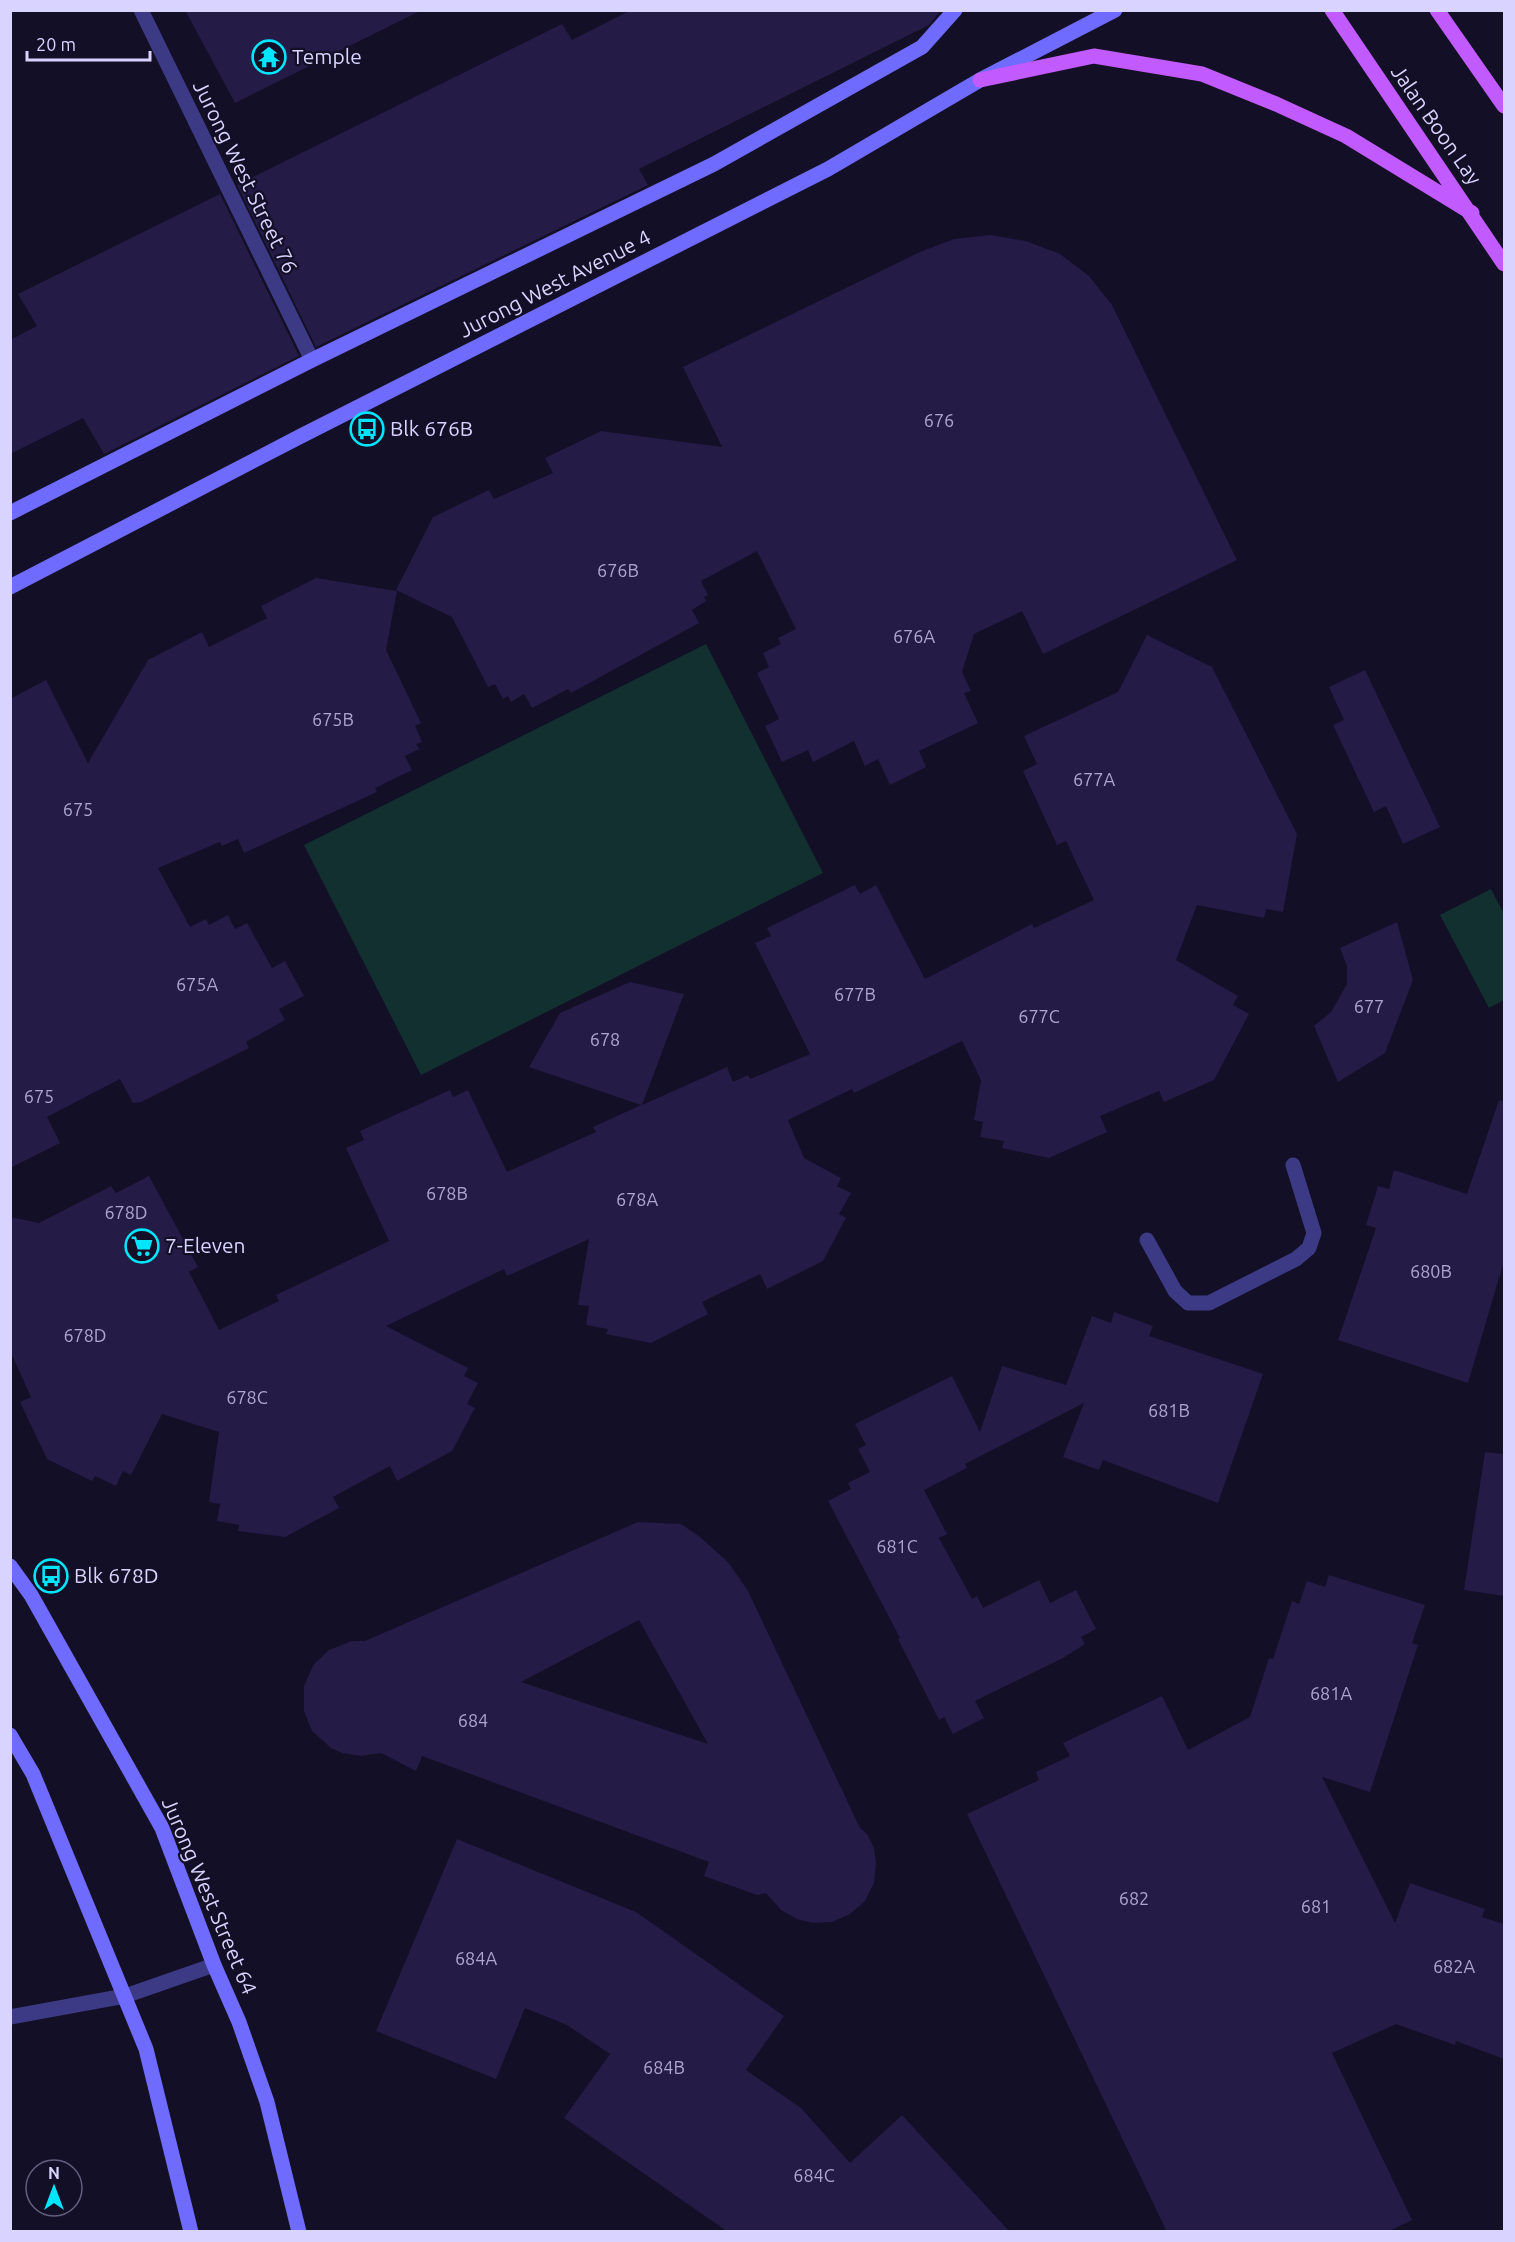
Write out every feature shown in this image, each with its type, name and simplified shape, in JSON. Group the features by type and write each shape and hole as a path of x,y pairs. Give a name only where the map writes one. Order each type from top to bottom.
{"main road":[{"name":"Jurong West Avenue 4","path":"10,513 312,360 714,164 921,46 955,10"},
{"name":"Jurong West Avenue 4","path":"10,587 311,431 828,169 980,80 1115,10"},
{"name":"Jalan Boon Lay","path":"1332,10 1353,44 1472,213 1504,264"},
{"path":"1437,10 1504,106"},
{"path":"980,80 1094,56 1202,74 1346,136 1472,213"},
{"name":"Jurong West Street 64","path":"10,1566 31,1595 162,1828 214,1965 239,2022 267,2102 299,2232"},
{"path":"10,1735 33,1774 146,2049 191,2232"}],"street":[{"name":"Jurong West Street 76","path":"141,10 312,360"},
{"path":"1147,1240 1175,1291 1188,1303 1209,1303 1296,1259 1310,1248 1314,1233 1293,1165"},
{"path":"10,2017 125,1996 214,1965"}],"green space":[{"path":"706,644 823,873 421,1075 304,845"},
{"path":"1491,889 1504,914 1504,1000 1489,1008 1440,915"}],"building":[{"name":"Temple","path":"185,10 422,10 235,103"},
{"path":"631,10 941,10 929,25 639,169 648,185 316,347 237,185 562,24 572,40"},
{"path":"220,194 299,356 104,454 83,418 10,454 10,340 37,326 18,294"},
{"path":"990,235 1026,241 1060,254 1089,276 1112,305 1237,560 1043,654 1022,611 974,634 962,672 971,691 964,693 978,723 919,751 926,767 890,785 878,759 865,766 854,741 813,762 808,750 782,762 765,726 779,719 757,673 769,667 763,653 781,644 778,638 796,629 757,551 701,581 708,595 704,597 706,601 692,610 699,623 571,693 568,689 532,708 524,694 511,702 508,696 503,699 495,684 488,687 452,617 396,590 433,517 489,490 494,499 553,473 545,458 601,431 722,447 683,367 920,252 954,239"},
{"path":"316,578 397,591 386,650 421,723 415,726 422,742 416,744 419,749 405,756 412,770 375,788 377,792 244,853 238,839 222,846 220,842 158,868 190,927 206,919 209,925 228,915 235,929 247,923 272,968 285,961 304,996 279,1009 285,1020 246,1042 249,1048 141,1102 133,1103 120,1079 47,1117 60,1143 10,1168 10,699 46,680 88,763 148,660 202,632 209,647 267,618 261,606"},
{"path":"1147,635 1212,667 1297,834 1283,912 1266,909 1264,918 1197,905 1176,960 1238,996 1233,1005 1249,1014 1214,1080 1164,1102 1159,1091 1100,1116 1107,1132 1049,1158 1002,1148 1004,1141 980,1137 983,1122 974,1120 981,1080 962,1041 854,1093 852,1089 788,1120 804,1158 841,1178 837,1186 851,1193 839,1214 846,1218 823,1261 767,1289 760,1274 702,1302 708,1314 651,1343 606,1334 608,1329 586,1325 589,1306 578,1305 589,1239 507,1276 504,1269 386,1326 468,1368 464,1376 478,1383 467,1404 475,1408 452,1451 397,1481 390,1466 333,1497 339,1508 285,1537 238,1531 239,1525 217,1521 220,1504 209,1502 219,1432 162,1414 131,1475 123,1471 116,1486 95,1476 92,1481 47,1459 20,1402 31,1397 10,1351 10,1217 39,1223 111,1186 116,1193 149,1176 198,1267 189,1272 219,1330 279,1301 276,1295 389,1241 346,1148 364,1140 360,1131 450,1090 453,1097 468,1090 507,1172 596,1132 593,1127 641,1105 529,1067 560,1013 630,982 684,994 642,1105 727,1067 733,1082 748,1075 750,1079 810,1054 755,943 771,936 767,928 855,885 860,894 876,885 925,979 1032,924 1034,928 1094,900 1066,841 1057,845 1023,771 1037,764 1024,736 1118,692"},
{"path":"1365,670 1440,827 1403,844 1386,806 1374,812 1333,725 1344,720 1329,687"},
{"path":"1397,922 1413,980 1385,1053 1338,1082 1314,1026 1331,1012 1347,984 1347,966 1340,948"},
{"path":"1499,1100 1504,1101 1504,1261 1468,1383 1338,1340 1376,1228 1366,1225 1378,1186 1389,1189 1394,1170 1467,1194"},
{"path":"1114,1312 1153,1326 1149,1336 1263,1374 1218,1503 1103,1460 1099,1470 1063,1457 1084,1403 965,1464 967,1468 924,1490 947,1534 939,1538 972,1599 977,1596 983,1608 1039,1580 1050,1603 1076,1590 1096,1629 1081,1637 1085,1644 1063,1658 975,1701 984,1718 953,1734 944,1717 939,1720 898,1639 900,1638 828,1501 851,1489 848,1483 870,1472 858,1449 866,1445 855,1424 952,1376 980,1432 1002,1366 1066,1385 1092,1316 1111,1323"},
{"path":"1485,1452 1504,1454 1504,1596 1464,1590"},
{"path":"638,1522 681,1524 700,1537 728,1562 748,1591 860,1828 867,1834 874,1848 876,1863 874,1883 865,1901 850,1914 832,1922 813,1923 797,1919 781,1910 766,1893 757,1895 704,1876 709,1862 422,1756 416,1771 381,1753 361,1756 342,1753 331,1748 312,1731 304,1711 304,1686 314,1664 329,1650 352,1641 365,1641","holes":["639,1620 708,1744 521,1682"]},
{"path":"1329,1575 1425,1605 1412,1643 1418,1645 1370,1792 1322,1777 1395,1923 1410,1883 1485,1909 1482,1917 1504,1924 1504,2059 1456,2041 1455,2045 1396,2024 1332,2053 1412,2220 1387,2232 1167,2232 967,1814 1039,1780 1036,1772 1070,1756 1063,1743 1162,1696 1188,1750 1250,1717 1269,1658 1273,1659 1292,1601 1299,1604 1307,1581 1325,1587"},
{"path":"457,1839 636,1912 784,2016 746,2070 801,2108 850,2163 902,2115 1010,2232 728,2232 564,2118 610,2054 567,2025 525,2008 496,2079 376,2031"}],"place":[{"name":"Temple","path":"269,57"},
{"name":"Blk 676B","path":"367,429"},
{"name":"7-Eleven","path":"142,1246"},
{"name":"Blk 678D","path":"51,1576"}]}
